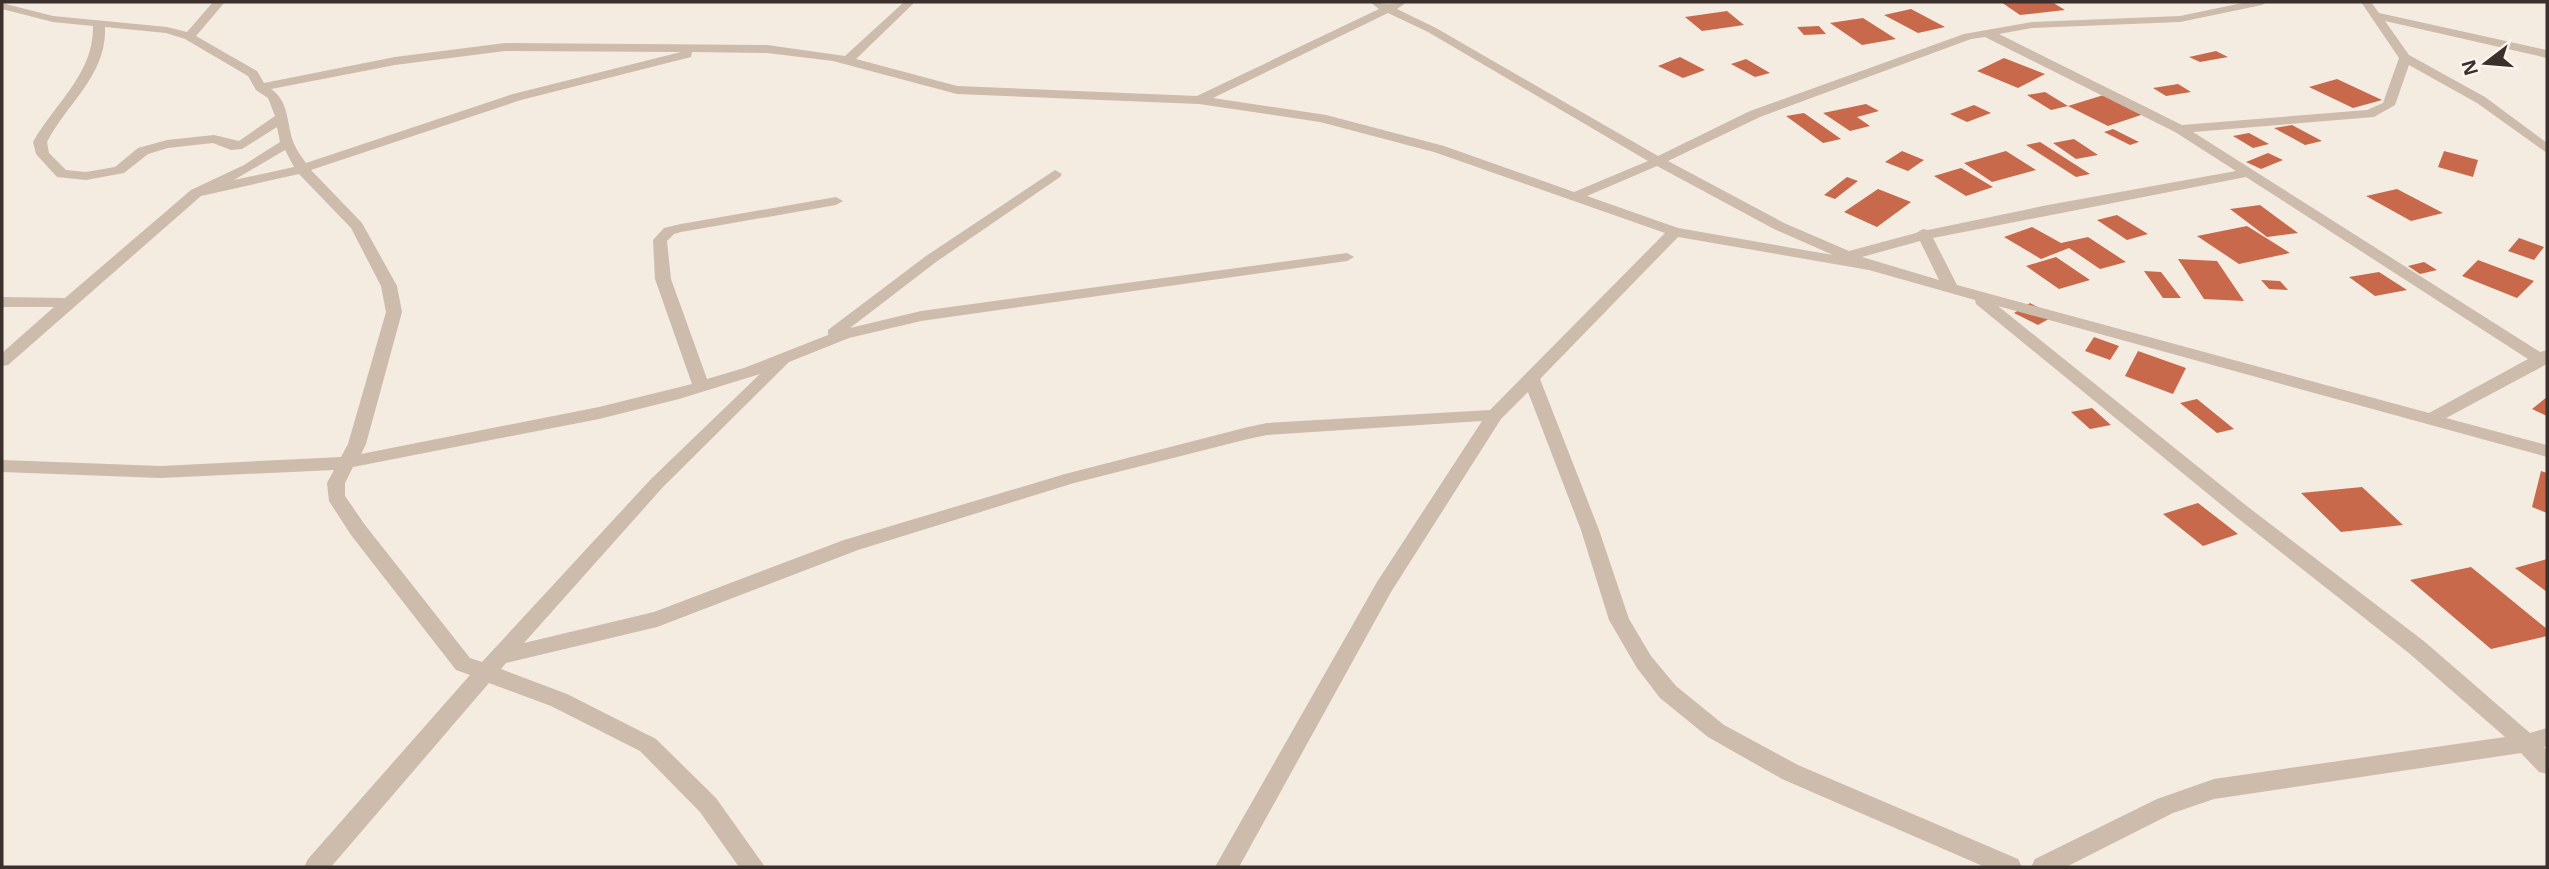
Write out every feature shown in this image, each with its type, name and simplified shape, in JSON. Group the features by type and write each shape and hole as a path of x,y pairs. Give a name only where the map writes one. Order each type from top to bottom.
{"street":[{"path":"189,37 219,2"},
{"path":"847,61 910,2"},
{"path":"1375,2 1396,5 1432,30 1658,161 1779,226 1870,265"},
{"path":"1573,197 1658,161 1755,114 1876,67 1985,32 2032,25 2180,19 2262,2"},
{"path":"2366,2 2405,58 2481,100 2547,149"},
{"path":"1199,100 1396,5"},
{"path":"2,6 53,19 167,30 189,37 253,74 260,88 273,96 286,143 302,169 357,226 389,286 394,312 357,444 336,483 336,497 358,530 463,664 492,665 657,618 851,545 1072,478 1222,439 1267,429 1495,415"},
{"path":"2374,15 2547,54"},
{"path":"99,24 99,52 95,65 47,127 40,142 43,153 62,174 76,176 110,172 127,165 142,151 167,144 214,139 231,146 243,145 281,118"},
{"path":"1985,32 2180,129 2544,358 2431,419"},
{"path":"260,88 395,61 493,48 767,49 847,61 957,90 1199,100 1321,118 1373,129 1439,149 1675,232 1870,265 2547,451"},
{"path":"196,193 302,169 517,97 709,48"},
{"path":"2180,129 2369,114 2389,105 2405,58"},
{"path":"2,361 196,193 249,168 286,143"},
{"path":"1850,256 1923,233 2013,214 2248,173"},
{"path":"817,346 931,259 1055,174"},
{"path":"701,386 663,279 660,240 669,231 681,228 836,201"},
{"path":"1227,867 1384,587 1495,415 1675,232"},
{"path":"1923,233 1951,288"},
{"path":"2,483 11,466 162,472 345,463 599,413 701,386 873,326 921,316 1347,257"},
{"path":"1974,295 2244,514 2468,690 2537,740 2547,765"},
{"path":"2,302 69,303"},
{"path":"316,867 492,665 657,483 786,358"},
{"path":"1531,379 1590,530 1619,620 1644,662 1668,692 1716,732 1790,772 2010,867"},
{"path":"492,665 648,745 708,805 753,867"},
{"path":"2043,867 2165,806 2214,789 2537,740"}],"building":[{"path":"2001,2 2052,2 2065,10 2020,15"},
{"path":"1911,9 1945,27 1918,33 1884,15"},
{"path":"1727,11 1744,25 1702,31 1685,17"},
{"path":"1863,18 1896,39 1862,45 1830,23"},
{"path":"1819,26 1826,34 1804,35 1797,27"},
{"path":"2216,51 2228,57 2200,62 2189,57"},
{"path":"1680,57 1705,70 1683,78 1658,66"},
{"path":"2004,58 2045,74 2018,88 1977,71"},
{"path":"1746,59 1770,73 1755,77 1731,64"},
{"path":"2337,79 2382,100 2353,108 2309,87"},
{"path":"2178,84 2191,92 2166,96 2153,88"},
{"path":"2045,92 2068,106 2051,110 2027,95"},
{"path":"2107,94 2147,113 2108,126 2068,106"},
{"path":"1866,104 1879,111 1857,117 1870,126 1850,131 1823,113"},
{"path":"1974,105 1991,113 1967,122 1950,114"},
{"path":"1804,113 1841,139 1823,143 1786,116"},
{"path":"2292,125 2322,141 2305,145 2274,128"},
{"path":"2113,129 2139,142 2130,145 2104,132"},
{"path":"2249,133 2269,144 2253,148 2233,136"},
{"path":"2074,139 2098,155 2076,159 2053,143"},
{"path":"2040,142 2090,174 2076,177 2026,145"},
{"path":"1902,151 1924,160 1908,171 1885,162"},
{"path":"2006,151 2036,170 1992,182 1964,163"},
{"path":"2444,151 2478,160 2473,177 2438,167"},
{"path":"2268,153 2283,160 2261,169 2246,162"},
{"path":"1961,168 1993,187 1966,196 1934,176"},
{"path":"1847,177 1858,181 1835,199 1824,195"},
{"path":"1878,189 1911,202 1877,227 1844,212"},
{"path":"2397,189 2443,213 2411,221 2366,196"},
{"path":"2260,205 2298,233 2267,237 2230,209"},
{"path":"2117,215 2148,234 2127,240 2097,220"},
{"path":"2247,226 2290,253 2239,264 2197,236"},
{"path":"2032,227 2061,243 2088,237 2126,262 2100,269 2069,248 2041,259 2004,237"},
{"path":"2519,238 2544,247 2534,260 2508,251"},
{"path":"2056,257 2090,280 2059,289 2026,266"},
{"path":"2178,259 2217,261 2244,301 2204,299"},
{"path":"2478,260 2534,281 2517,298 2462,276"},
{"path":"2424,262 2437,270 2420,274 2408,266"},
{"path":"2144,271 2161,272 2181,298 2163,298"},
{"path":"2379,272 2407,290 2375,296 2349,277"},
{"path":"2261,280 2280,281 2288,290 2269,289"},
{"path":"2030,303 2054,316 2038,325 2014,313"},
{"path":"2094,337 2119,346 2110,360 2085,351"},
{"path":"2138,351 2186,368 2173,394 2125,376"},
{"path":"2547,397 2547,416 2532,409"},
{"path":"2197,399 2234,429 2217,433 2180,403"},
{"path":"2092,408 2111,425 2090,429 2071,412"},
{"path":"2541,471 2547,473 2547,513 2532,507"},
{"path":"2362,487 2403,525 2341,532 2301,493"},
{"path":"2198,503 2238,534 2203,546 2163,514"},
{"path":"2547,559 2547,592 2515,568"},
{"path":"2471,567 2547,629 2547,636 2491,649 2410,580"}]}
